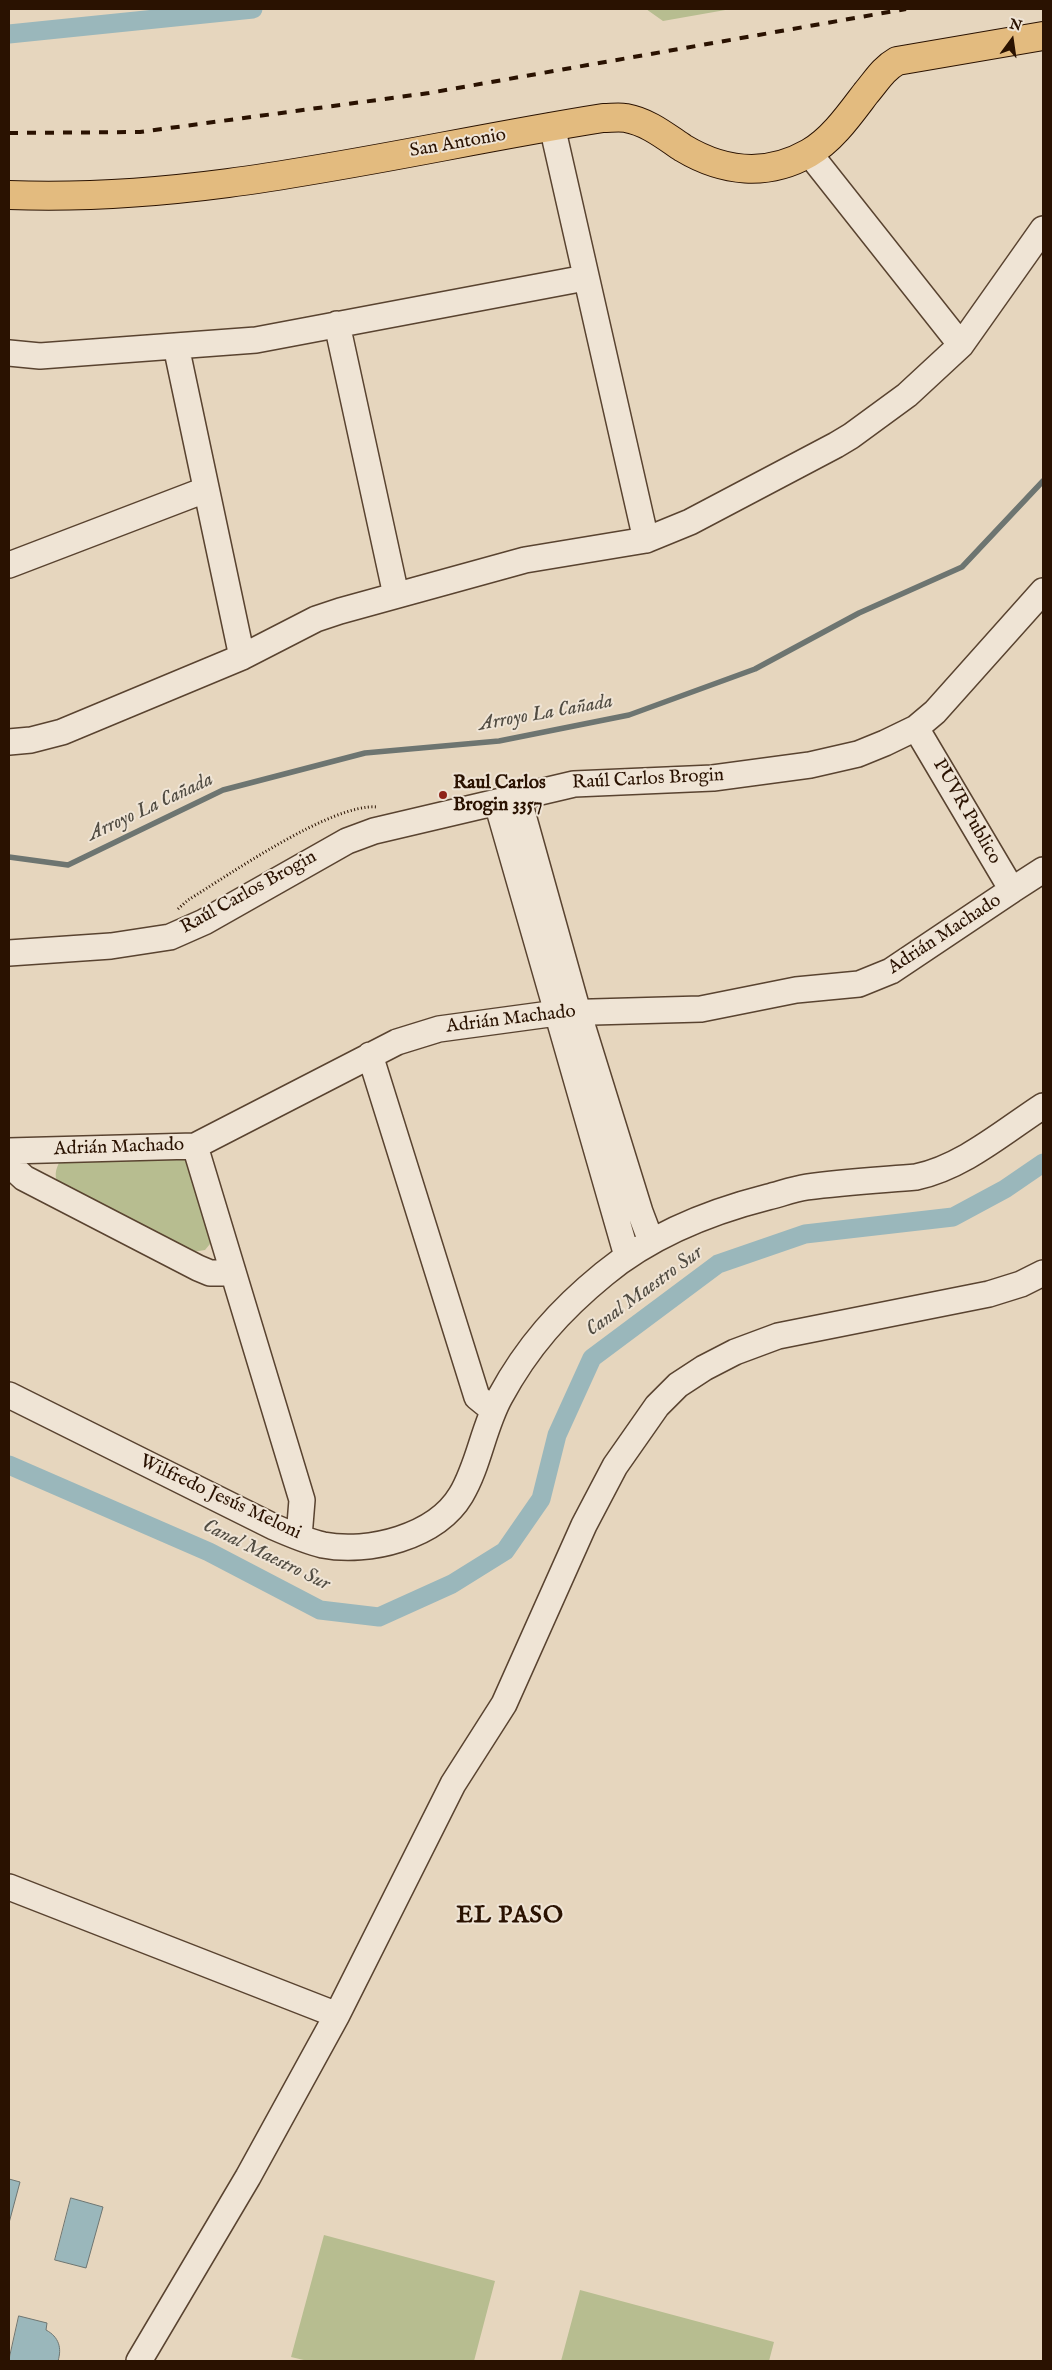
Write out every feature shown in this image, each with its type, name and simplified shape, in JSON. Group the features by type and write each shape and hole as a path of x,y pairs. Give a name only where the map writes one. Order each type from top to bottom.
{"main road":[{"name":"San Antonio","path":"9,195 116,194 234,183 603,118 626,118 657,130 710,162 743,169 771,168 790,163 822,144 867,92 882,71 897,60 1043,36"},
{"name":"San Antonio","path":"867,92 898,76 924,69 1043,51"}],"street":[{"path":"552,126 646,540"},
{"path":"809,153 961,345"},
{"path":"9,742 31,740 62,732 242,657 316,619 372,600 525,560 646,540 690,522 851,436 907,395 961,345 1043,229"},
{"path":"9,353 40,356 256,340 585,278"},
{"path":"336,324 396,595"},
{"path":"176,346 205,490 242,657"},
{"path":"9,565 205,490"},
{"name":"Raúl Carlos Brogin","path":"9,953 111,946 170,936 204,922 347,841 374,831 574,784 713,778 810,765 858,754 916,728 936,712 1043,591"},
{"name":"PUVR Publico","path":"916,728 1012,890"},
{"path":"507,800 567,1012 627,1256"},
{"path":"1012,890 1043,870"},
{"name":"Adrián Machado","path":"9,1151 195,1146 370,1055 418,1034 439,1029 567,1012 700,1009 796,990 859,984 891,972 1012,890"},
{"path":"567,1012 651,1241"},
{"path":"370,1055 477,1397 493,1410"},
{"name":"Wilfredo Jesús Meloni","path":"9,1395 299,1538 324,1545 345,1547 370,1546 399,1540 439,1518 461,1496 470,1477 493,1410 538,1336 553,1319 604,1273 627,1256 651,1241 704,1216 732,1206 806,1187 916,1177 934,1173 952,1166 1043,1106"},
{"path":"195,1146 302,1500 303,1514 299,1538"},
{"name":"Adrián Machado","path":"9,1164 24,1178 198,1268 210,1273 234,1273"},
{"path":"138,2361 248,2177 337,2015 453,1784 504,1704 584,1525 615,1466 657,1406 678,1385 704,1368 735,1352 778,1336 989,1294 1021,1284 1043,1273"},
{"path":"9,1887 337,2015"}],"green space":[{"path":"646,9 731,9 663,21"},
{"path":"179,1155 187,1161 212,1236 210,1244 205,1250 193,1252 59,1186 56,1180 56,1170 60,1161"},
{"path":"324,2235 495,2281 474,2361 308,2361 291,2357"},
{"path":"580,2290 774,2342 769,2361 561,2361"}],"water":[{"path":"9,2179 20,2182 9,2223"},
{"path":"71,2198 103,2207 86,2268 55,2260"},
{"path":"19,2316 47,2323 46,2330 57,2339 60,2352 58,2361 9,2361"}],"waterway":[{"name":"Canal Maestro Sur","path":"9,34 253,9"},
{"name":"Arroyo La Cañada","path":"9,857 68,865 223,790 365,753 499,741 629,715 755,669 859,613 962,567 1043,481"},
{"name":"Canal Maestro Sur","path":"9,1465 209,1552 320,1610 379,1617 452,1584 505,1551 541,1499 557,1435 592,1358 718,1264 805,1234 953,1217 1005,1189 1043,1163"}],"railway":[{"path":"9,133 140,132 429,93 906,9"}],"place":[{"name":"Raul Carlos Brogin 3357","path":"443,795"}],"district":[{"name":"EL PASO","path":"510,1917"}]}
